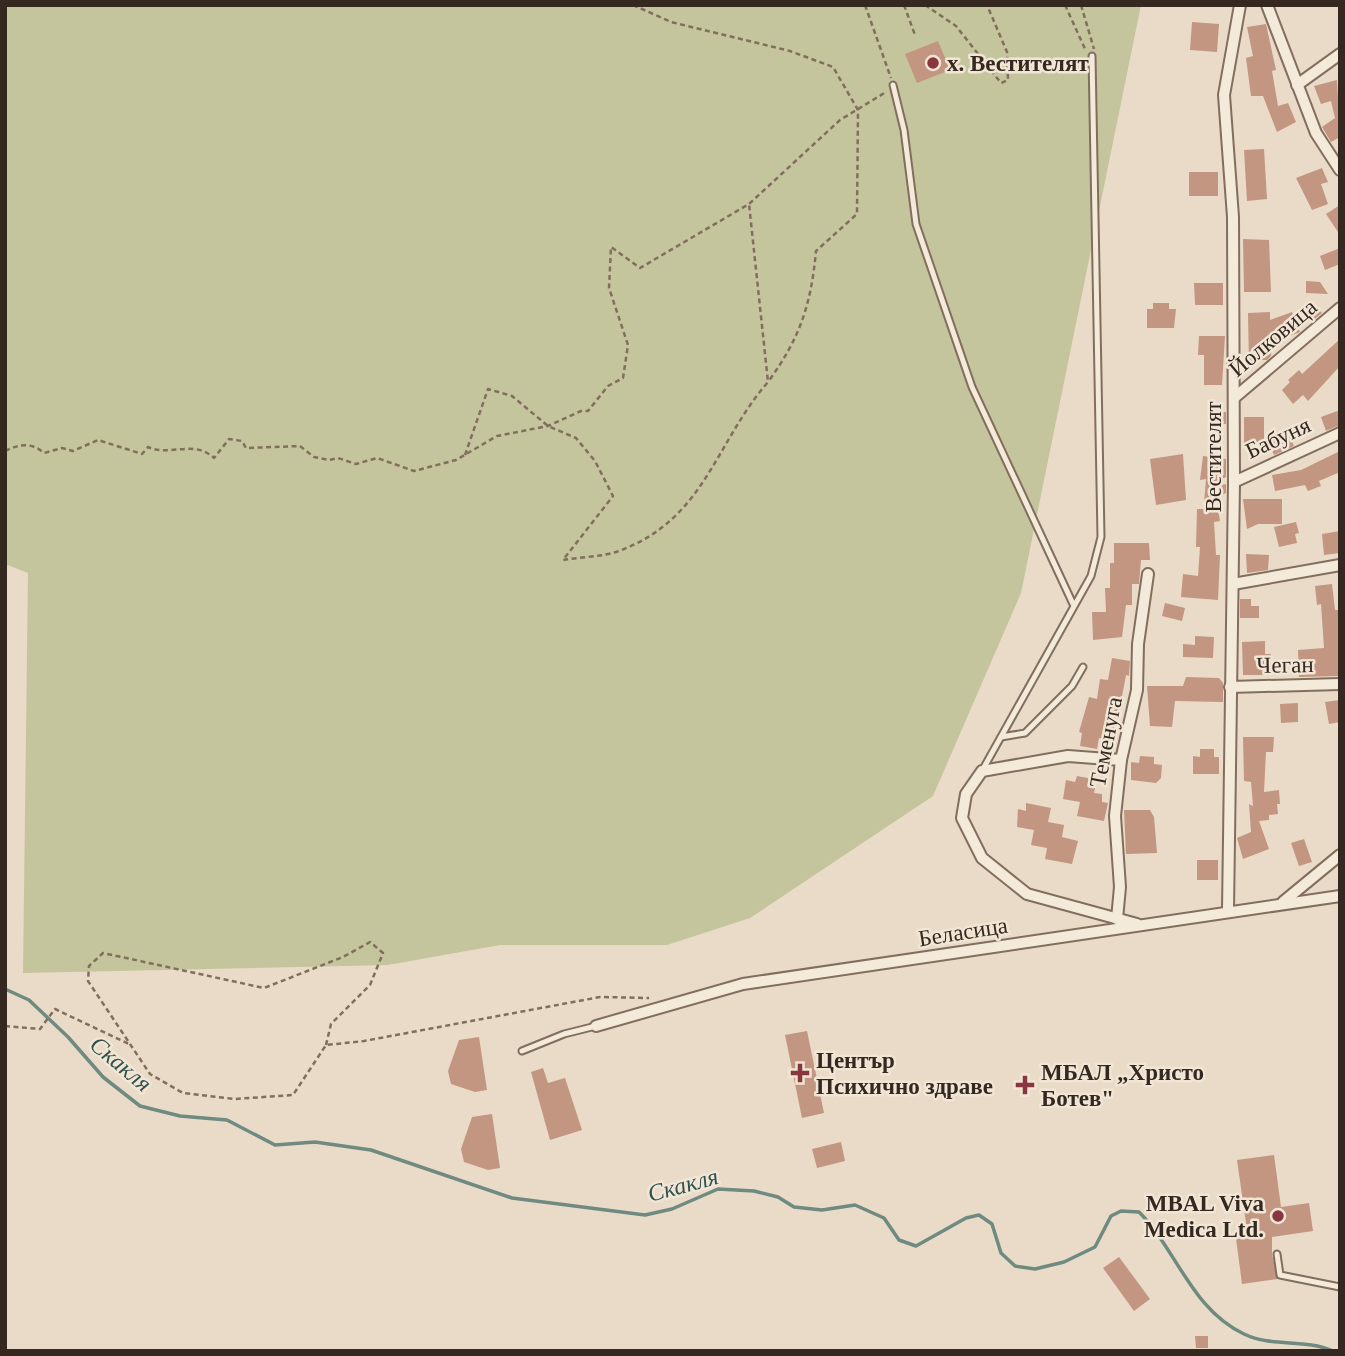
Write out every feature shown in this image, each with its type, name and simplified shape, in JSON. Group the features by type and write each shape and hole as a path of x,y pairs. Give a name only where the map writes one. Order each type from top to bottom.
{"street":[{"name":"Вестителят","path":"1228,910 1234,398 1233,217 1224,95 1240,5"},
{"path":"1268,5 1316,133 1340,170"},
{"path":"1276,5 1279,32"},
{"path":"1297,85 1340,54"},
{"name":"Йолковица","path":"1234,398 1340,308"},
{"name":"Бабуня","path":"1234,482 1340,433"},
{"path":"1233,584 1340,565"},
{"name":"Теменуга","path":"1117,919 1120,887 1115,816 1121,760 1138,690 1138,644 1149,574"},
{"name":"Чеган","path":"1230,687 1340,684"},
{"path":"1121,760 1068,756 982,771 966,794 962,818 982,858 1027,894 1142,925"},
{"path":"1281,904 1340,855"},
{"name":"Беласица","path":"596,1026 743,984 1228,910 1340,896"}],"lane":[{"path":"982,771 1091,576 1101,537 1092,56"},
{"path":"893,85 904,130 916,224 972,387 1073,604"},
{"path":"1001,737 1025,733 1072,686 1083,667"},
{"path":"522,1051 564,1034 596,1026"},
{"path":"1277,1254 1280,1275 1340,1287"}],"path":[{"path":"466,456 488,389 512,396 548,426 576,438 594,461 613,496 563,560 615,552 651,536 692,500 718,461 744,409 789,353 812,295 816,251 857,214 858,110 833,67 790,51 671,22 633,5"},
{"path":"5,451 22,444 37,447 44,453 62,448 73,452 98,440 117,449 142,454 148,447 156,451 188,447 207,452 214,458 229,439 242,441 246,449 300,446 314,457 329,460 338,458 356,464 377,458 414,471 466,456 497,436 548,426 581,411 588,411 608,386 623,378 628,345 609,288 611,247 640,268 749,204 840,120 893,85 865,5"},
{"path":"904,5 915,35"},
{"path":"925,5 957,26 1001,83 1008,80 1007,52 987,5"},
{"path":"1065,5 1087,54 1092,56 1095,52 1081,5"},
{"path":"749,204 768,382"},
{"path":"370,942 383,953 370,985 331,1024 326,1045 293,1095 235,1099 183,1093 150,1074 134,1046 88,981 89,966 103,953 264,988 343,957 370,942"},
{"path":"326,1045 363,1041 600,997 678,1002"},
{"path":"5,1026 40,1029 55,1009 134,1046"}],"green space":[{"path":"5,5 1141,5 1021,593 933,796 750,918 667,945 500,945 388,965 23,973 28,573 5,564"}],"building":[{"path":"1192,22 1219,24 1217,52 1190,50"},
{"path":"1266,24 1276,70 1272,71 1278,106 1288,103 1296,122 1277,132 1263,96 1251,96 1246,58 1253,56 1247,27"},
{"name":"х. Вестителят","path":"938,41 950,70 917,83 905,54"},
{"path":"1337,80 1340,137 1331,142 1322,127 1335,118 1331,101 1321,104 1314,86"},
{"path":"1264,149 1267,199 1247,201 1244,150"},
{"path":"1322,168 1328,182 1321,184 1328,204 1312,210 1296,178"},
{"path":"1189,172 1218,172 1218,196 1189,196"},
{"path":"1340,205 1340,235 1326,214"},
{"path":"1243,239 1269,240 1271,292 1244,292"},
{"path":"1340,248 1340,264 1325,270 1320,256"},
{"path":"1306,281 1320,282 1328,294 1306,293"},
{"path":"1194,283 1223,283 1223,305 1195,305"},
{"path":"1153,303 1169,303 1169,309 1176,309 1174,328 1147,328 1147,309 1153,309"},
{"path":"1300,311 1320,311 1322,313 1312,321"},
{"path":"1270,312 1270,320 1292,312 1300,332 1272,343 1271,356 1267,360 1255,360 1249,364 1248,313"},
{"path":"1199,336 1225,336 1222,385 1204,385 1204,355 1198,355"},
{"path":"1340,339 1340,366 1308,401 1303,395 1293,404 1282,390 1290,382 1288,380 1299,370 1302,374"},
{"path":"1340,410 1340,425 1326,431 1321,417"},
{"path":"1211,411 1226,412 1226,424 1210,423"},
{"path":"1244,417 1264,417 1264,445 1244,444"},
{"path":"1287,431 1294,446 1274,455 1267,439"},
{"path":"1340,451 1340,472 1319,481 1321,486 1308,491 1305,485 1275,491 1272,475 1301,470"},
{"path":"1183,454 1186,500 1156,505 1150,459"},
{"path":"1203,456 1226,459 1226,477 1216,482 1217,486 1226,484 1226,493 1204,503 1206,479 1200,480"},
{"path":"1243,499 1282,499 1282,524 1258,524 1247,529"},
{"path":"1197,509 1218,509 1220,521 1214,522 1216,555 1220,555 1218,600 1181,597 1183,574 1198,576 1200,547 1196,547"},
{"path":"1296,522 1299,533 1295,534 1297,543 1279,547 1274,527"},
{"path":"1340,531 1340,553 1324,555 1322,534"},
{"path":"1114,543 1149,543 1150,560 1141,560 1139,584 1132,584 1132,605 1126,605 1122,637 1093,640 1092,612 1106,612 1105,588 1110,588 1110,563 1114,563"},
{"path":"1246,554 1269,555 1268,570 1247,573"},
{"path":"1332,584 1335,610 1340,610 1340,676 1299,677 1298,650 1324,648 1321,604 1317,605 1315,586"},
{"path":"1240,599 1251,599 1251,606 1259,606 1259,618 1240,618"},
{"path":"1165,603 1185,608 1182,621 1162,616"},
{"path":"1195,636 1214,637 1213,658 1183,657 1183,644 1195,645"},
{"path":"1265,641 1265,654 1271,654 1269,675 1243,675 1242,642"},
{"path":"1112,658 1130,661 1129,676 1126,675 1118,718 1114,728 1109,727 1106,739 1099,738 1097,749 1080,746 1082,733 1079,732 1089,697 1097,699 1100,679 1108,680"},
{"path":"1186,677 1219,678 1223,683 1223,702 1175,701 1172,727 1150,726 1147,686 1183,686"},
{"path":"1340,700 1340,722 1329,724 1325,702"},
{"path":"1298,703 1298,722 1281,723 1280,704"},
{"path":"1243,737 1274,737 1273,752 1266,752 1264,792 1279,790 1280,804 1277,804 1278,814 1269,815 1269,820 1259,821 1269,849 1243,859 1237,838 1251,832 1249,804 1253,806 1251,782 1244,781"},
{"path":"1200,749 1214,749 1214,757 1219,757 1219,774 1193,774 1193,756 1200,757"},
{"path":"1140,756 1154,757 1154,764 1162,765 1161,778 1156,783 1131,780 1131,762 1139,763"},
{"path":"1077,776 1088,778 1088,786 1095,788 1094,793 1102,794 1102,802 1108,803 1104,821 1077,816 1080,802 1063,799 1066,780 1075,782"},
{"path":"1026,803 1051,808 1048,822 1064,825 1062,837 1078,841 1072,864 1045,859 1047,848 1031,845 1034,830 1017,827 1018,809 1026,811"},
{"path":"1124,810 1150,810 1154,817 1157,853 1126,854"},
{"path":"1304,839 1312,862 1299,866 1291,843"},
{"path":"1197,860 1218,860 1218,880 1197,880"},
{"path":"807,1031 824,1113 802,1118 785,1035"},
{"path":"479,1037 487,1090 475,1092 451,1084 448,1071 459,1040"},
{"path":"543,1068 548,1083 565,1078 582,1130 550,1140 531,1072"},
{"path":"492,1114 500,1168 488,1170 464,1162 461,1149 472,1117"},
{"path":"841,1142 845,1161 817,1168 812,1149"},
{"name":"MBAL Viva Medica Ltd.","path":"1274,1155 1281,1207 1309,1203 1313,1231 1272,1237 1272,1255 1278,1279 1242,1284 1235,1231 1247,1230 1237,1160"},
{"path":"1119,1257 1150,1299 1134,1311 1103,1268"},
{"path":"1195,1336 1208,1336 1208,1348 1196,1348"}],"waterway":[{"name":"Скакля","path":"5,989 29,1000 68,1037 103,1077 140,1106 180,1116 227,1120 275,1145 315,1142 371,1150 512,1198 645,1215 672,1209 718,1189 754,1191 778,1197 794,1207 822,1210 855,1205 884,1218 899,1240 916,1246 966,1218 979,1215 992,1224 1001,1253 1015,1266 1035,1269 1064,1262 1095,1247 1111,1216 1121,1211 1139,1212 1198,1294 1226,1323 1244,1334 1266,1341 1311,1345 1333,1351"}],"place":[{"name":"х. Вестителят","path":"933,63"},
{"name":"Център Психично здраве","path":"800,1073"},
{"name":"МБАЛ „Христо Ботев\"","path":"1025,1085"},
{"name":"MBAL Viva Medica Ltd.","path":"1278,1216"}]}
